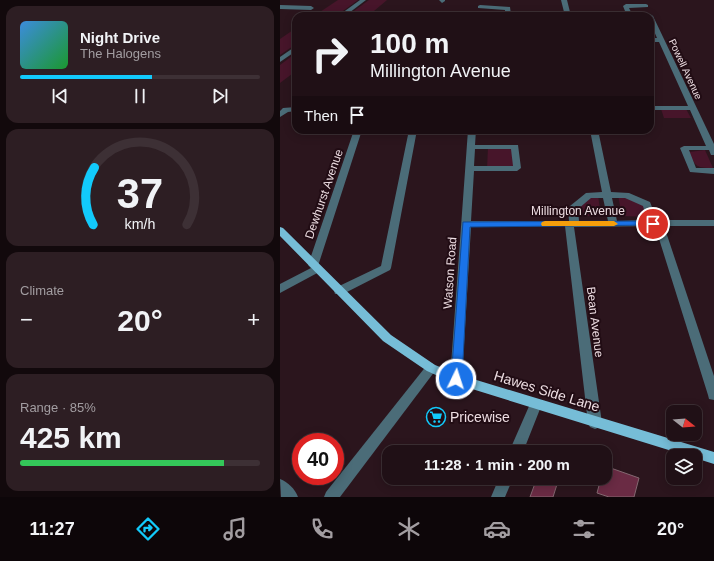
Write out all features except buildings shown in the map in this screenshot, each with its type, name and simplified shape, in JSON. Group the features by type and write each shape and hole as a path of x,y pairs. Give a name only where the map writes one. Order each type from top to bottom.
{"main road":[{"name":"Hawes Side Lane","path":"280,230 387,338 431,368 456,379 595,423 714,458"}],"street":[{"path":"346,12 363,0"},
{"path":"480,0 479,9 490,7 508,8 508,12"},
{"path":"564,0 567,12"},
{"name":"Powell Avenue","path":"643,0 648,12"},
{"path":"628,12 626,6 646,6"},
{"path":"280,8 311,8"},
{"name":"Powell Avenue","path":"654,25 713,150"},
{"path":"654,40 661,40"},
{"path":"280,60 292,51"},
{"path":"654,108 693,108"},
{"path":"280,115 286,110 292,109"},
{"name":"Dewhurst Avenue","path":"315,267 357,134"},
{"path":"339,291 386,268 412,134"},
{"name":"Watson Road","path":"456,379 472,134"},
{"path":"595,134 613,224"},
{"path":"470,169 516,168 515,147 471,147"},
{"path":"713,150 684,148 693,170 714,171"},
{"name":"Bean Avenue","path":"595,423 572,224 573,208 589,195 608,195"},
{"path":"608,195 626,195 647,204 656,224 714,395"},
{"name":"Millington Avenue","path":"466,224 714,223"},
{"path":"280,289 315,267"},
{"path":"331,497 431,368"},
{"path":"519,445 536,404"},
{"path":"498,497 503,485"},
{"path":"280,486 291,497"}],"shaded area":[{"path":"338,0 358,0 342,12 320,12"},
{"path":"369,0 387,0 373,12 352,12"},
{"path":"292,31 292,47 280,55 280,39"},
{"path":"292,56 292,74 280,83 280,65"},
{"path":"661,109 686,109 691,118 664,118"},
{"path":"488,147 515,147 517,168 487,169"},
{"path":"705,150 713,168 703,168 697,166 689,152"},
{"path":"589,195 598,195 601,216 574,216 573,208"},
{"path":"618,195 647,204 651,217 622,216"}],"slow traffic":[{"path":"545,224 614,224"}],"place":[{"name":"Pricewise","path":"436,417"}],"route":[{"path":"456,379 466,224 653,224"}]}
